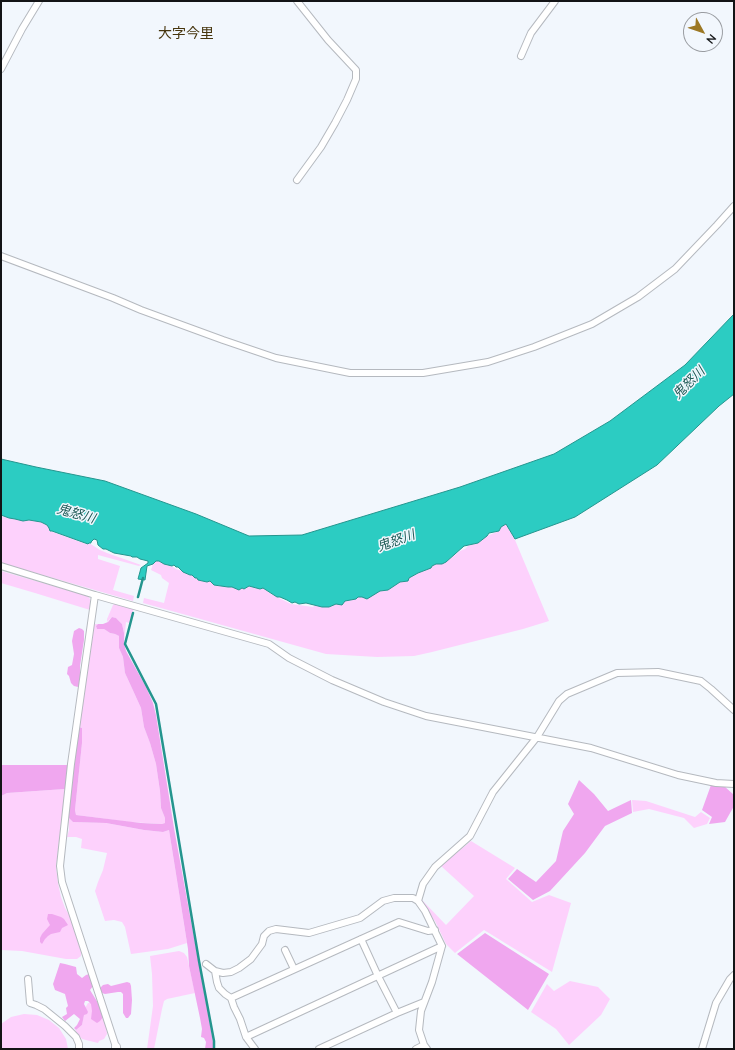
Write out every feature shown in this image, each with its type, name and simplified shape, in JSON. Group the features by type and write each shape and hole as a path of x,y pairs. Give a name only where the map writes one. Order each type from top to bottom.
{"street":[{"path":"1,69 39,1"},
{"path":"297,180 321,147 347,100 356,79 356,70 328,40 298,1"},
{"path":"521,56 531,33 555,1"},
{"path":"1,256 149,313 276,358 350,373 423,373 488,362 534,347 592,324 638,297 675,269 734,206"},
{"path":"1,566 95,595 268,644 289,658 332,680 384,702 426,716 592,748 678,775 716,783 734,784"},
{"path":"95,595 71,764 60,866 62,882 116,1048"},
{"path":"418,901 423,884 435,867 470,836 493,792 537,737 559,701 567,694 617,673 658,672 701,681 734,710"},
{"path":"206,964 215,971 222,973 232,972 251,958 262,944 264,936 269,931 276,929 309,933 360,918 383,901 394,898 413,898 418,901 425,911 442,946 432,982 420,1011 419,1030 426,1047 416,1049"},
{"path":"231,998 399,922 428,931 435,930"},
{"path":"361,939 397,1013"},
{"path":"246,1037 442,946"},
{"path":"285,950 294,969"},
{"path":"215,971 219,988 231,998 246,1037 255,1049"},
{"path":"702,1049 716,1003 730,979 734,975"},
{"path":"28,979 30,1003 44,1009 65,1026 76,1037 79,1044 79,1049"},
{"path":"319,1049 424,1002"}],"shaded area":[{"path":"1,516 41,522 47,525 50,531 86,544 89,543 107,553 141,565 139,566 98,555 98,559 120,566 113,590 134,596 133,601 1,563"},
{"path":"506,524 515,540 549,621 523,629 414,656 377,657 326,654 143,603 144,598 164,603 169,583 162,578 161,575 151,570 153,564 156,561 159,561 186,574 192,575 198,580 207,582 210,581 214,585 232,587 239,590 249,586 260,589 263,588 271,594 291,604 313,607 315,605 329,607 336,604 342,604 345,601 356,599 358,597 388,590 400,582 408,581 409,578 436,564 446,562 468,546 478,543 487,536 499,531 501,527"},
{"path":"1,571 88,596 91,601 90,610 1,583"},
{"path":"116,603 134,608 129,623 126,622 124,643 122,624 116,618 112,617 107,622 113,605"},
{"path":"112,617 116,618 122,624 126,651 146,687 153,703 156,715 174,828 213,1042 213,1049 205,1049 206,1042 204,1038 201,1037 202,1029 189,966 188,949 169,830 163,832 106,823 73,822 68,817 79,727 82,728 82,743 75,810 76,815 141,823 165,823 165,818 161,808 156,764 144,727 141,708 125,673 123,657 119,648 119,636 104,629 97,629 96,626 98,624 108,622"},
{"path":"93,624 98,624 96,626 97,629 104,629 119,636 119,648 123,657 125,673 141,708 144,727 156,764 161,808 165,818 165,823 129,822 76,815 75,810 82,743 82,728 79,727"},
{"path":"79,628 84,631 84,640 80,666 80,685 78,687 71,683 67,674 68,667 72,665 74,654 72,641 74,631"},
{"path":"1,765 68,765 69,772 65,789 7,793 1,796"},
{"path":"579,780 594,794 608,811 631,800 632,813 605,826 585,853 550,891 533,900 508,879 517,869 536,882 556,861 563,831 574,814 568,804"},
{"path":"711,785 724,786 734,795 734,806 725,822 709,824 712,817 702,810"},
{"path":"65,789 56,867 61,897 65,908 74,923 81,950 81,956 77,959 66,959 22,951 1,950 1,796 7,793"},
{"path":"632,800 646,801 695,817 701,812 710,818 707,824 694,828 684,818 649,809 633,812"},
{"path":"68,817 73,822 106,823 163,832 169,830 187,943 168,949 131,954 125,927 122,922 114,920 105,921 95,891 103,870 107,853 81,848 82,839 67,837 69,830"},
{"path":"471,841 515,868 506,879 532,902 549,895 571,903 552,972 484,930 455,953 446,944 435,921 421,903 422,900 446,925 474,896 441,866"},
{"path":"48,914 61,917 68,925 62,928 60,932 48,936 42,944 40,942 40,938 50,925 47,919"},
{"path":"485,933 549,974 528,1010 457,954"},
{"path":"179,951 184,953 187,957 195,993 164,1001 154,1049 147,1049 153,1006 150,956"},
{"path":"60,963 76,967 77,974 82,978 89,974 94,982 90,990 98,1003 103,1017 97,1023 91,1019 91,1004 88,1001 85,1001 84,1004 88,1012 84,1015 82,1025 76,1030 74,1028 80,1019 74,1014 65,1021 62,1017 67,1014 66,1008 68,1006 65,994 55,990 53,984"},
{"path":"570,981 598,987 610,999 601,1015 569,1045 556,1029 531,1012 547,984 554,991"},
{"path":"127,982 130,983 131,986 132,1000 131,1014 128,1018 126,1018 123,1013 123,994 118,992 105,994 102,993 100,988 103,985 108,984 111,986"},
{"path":"88,1003 91,1003 100,1010 106,1026 107,1034 104,1039 98,1043 82,1039 75,1031 82,1025 85,1008"},
{"path":"24,1014 37,1015 49,1020 59,1028 66,1039 68,1049 1,1049 1,1024 11,1017"}],"water":[{"name":"鬼怒川","path":"734,314 734,394 719,406 657,465 575,517 515,539 506,524 501,527 499,531 489,533 478,543 464,546 446,562 436,564 431,568 409,578 408,581 400,582 388,590 380,591 367,599 358,597 356,599 345,601 342,605 336,604 329,607 306,603 292,603 277,597 263,588 260,589 249,586 239,590 232,587 214,585 210,581 207,582 198,580 174,565 164,564 159,561 147,566 145,580 138,579 141,568 148,563 148,561 103,549 98,545 97,540 94,539 88,544 50,531 47,525 41,522 29,520 23,521 1,515 1,459 105,481 196,514 249,536 302,535 460,487 554,454 610,421 685,365"}],"waterway":[{"path":"138,597 143,578"},
{"path":"133,613 125,644 156,704 199,961 214,1041 214,1049"}],"district":[{"name":"大字今里","path":"186,34"}]}
